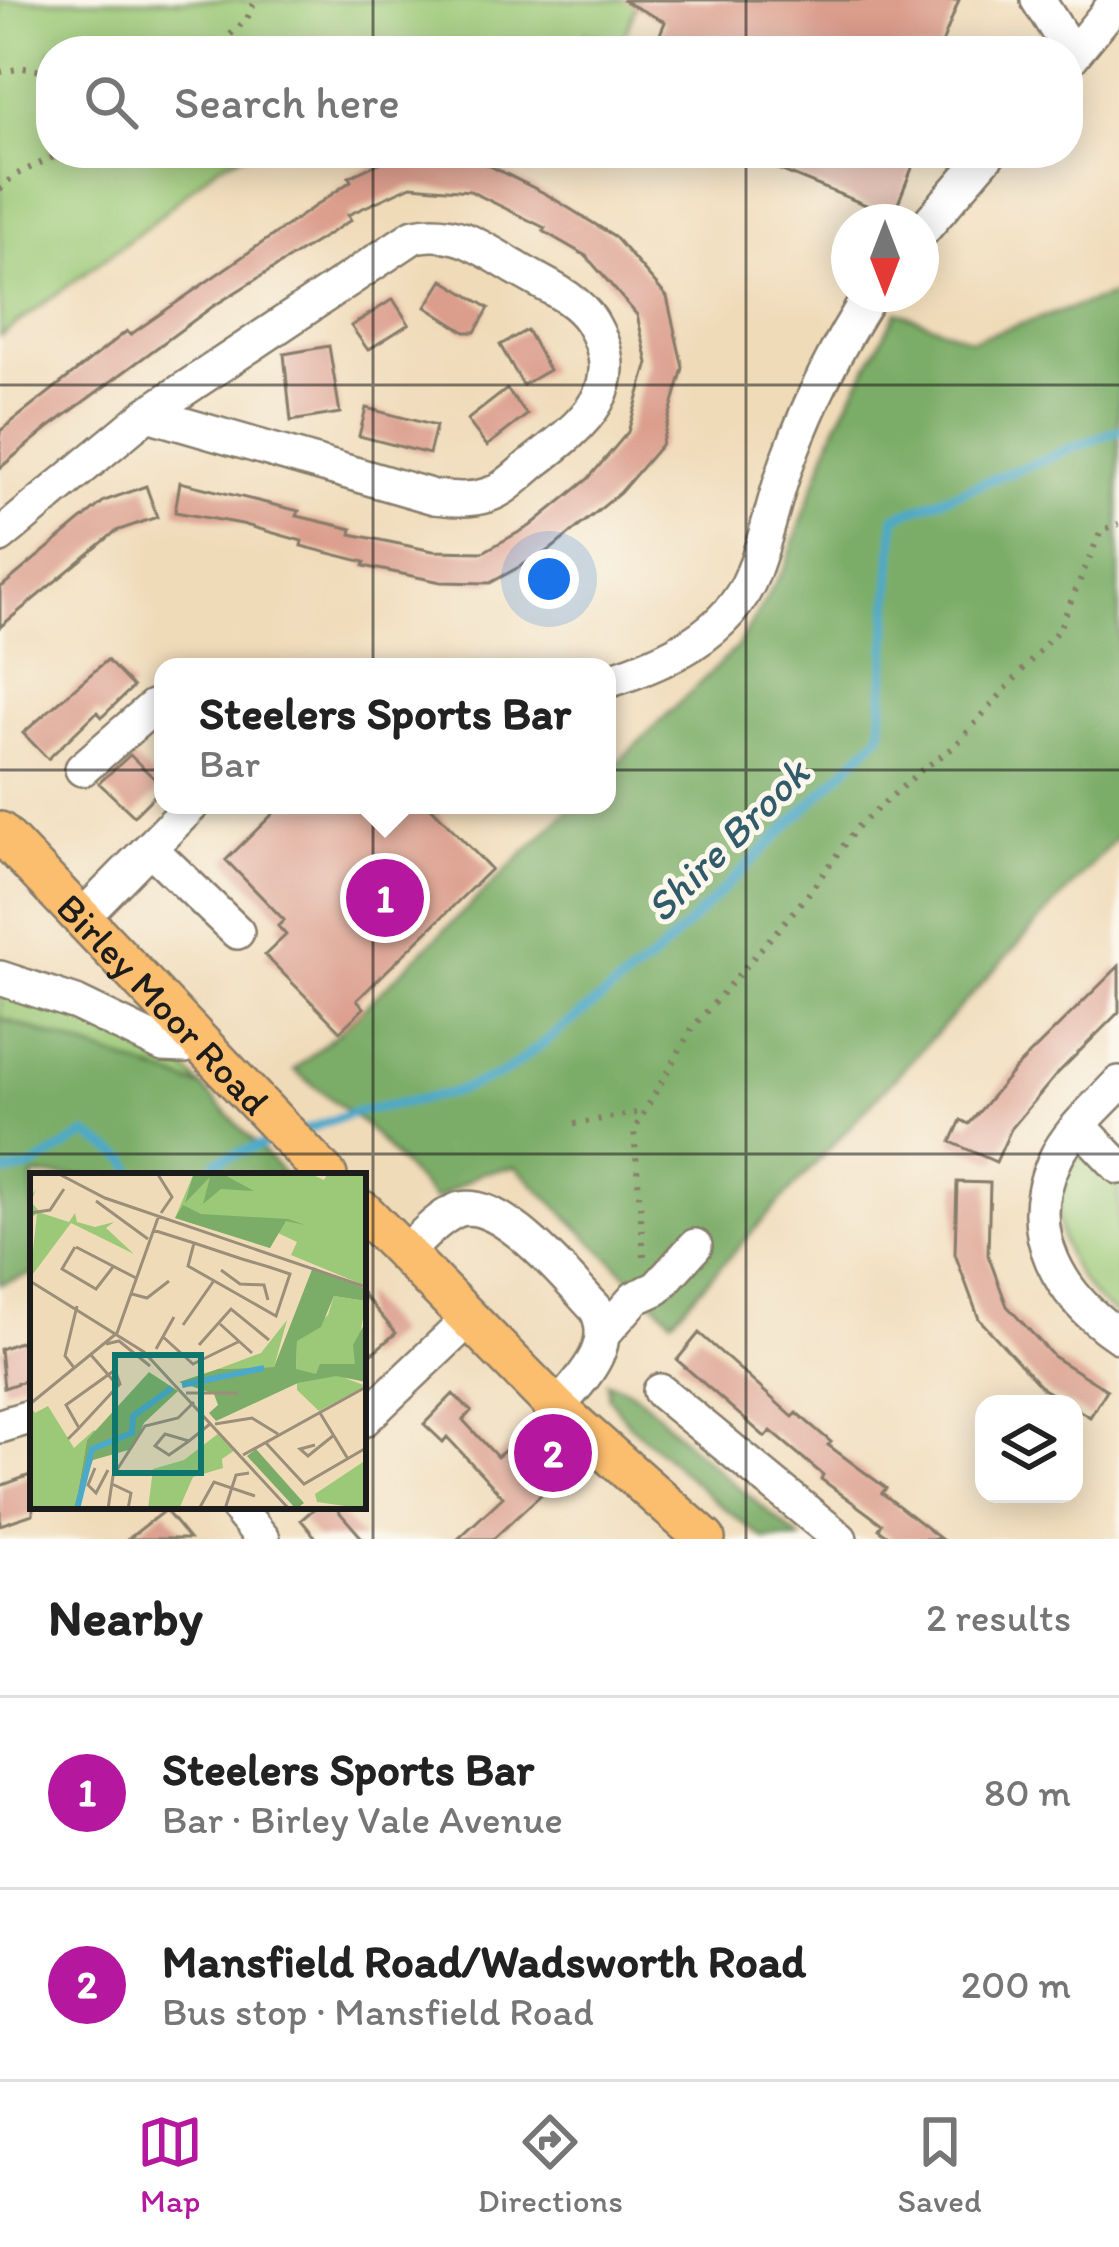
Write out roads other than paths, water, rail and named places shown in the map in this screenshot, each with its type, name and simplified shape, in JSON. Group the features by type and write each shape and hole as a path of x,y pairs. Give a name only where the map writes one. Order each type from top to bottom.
{"main road":[{"name":"Birley Moor Road","path":"0,832 324,1172"},
{"path":"366,1214 557,1408 705,1539"}],"street":[{"path":"1038,0 1058,36"},
{"path":"1083,43 1118,0"},
{"path":"939,211 976,168"},
{"path":"0,536 147,414 414,236 433,232 464,237 580,307 603,346 605,384 597,406 574,431 494,494 465,501 434,497 147,414"},
{"path":"616,677 675,654 731,611 751,580 812,398 861,312"},
{"path":"82,769 154,706"},
{"path":"82,916 184,814"},
{"path":"150,848 237,932"},
{"path":"0,978 76,1003 163,1045 198,1041"},
{"path":"1119,1083 1054,1159 1045,1188 1042,1225 1051,1264 1071,1296 1119,1336"},
{"path":"1080,1126 1119,1167"},
{"path":"404,1254 454,1212 469,1207 488,1210 518,1231 596,1309 603,1334"},
{"path":"557,1408 590,1367 603,1334 635,1298 658,1288 694,1246"},
{"path":"366,1417 467,1321"},
{"path":"660,1391 840,1539"},
{"path":"0,1426 30,1417"}],"waterway":[{"name":"Shire Brook","path":"302,1131 356,1112 452,1093 504,1073 653,959 881,734 895,517 1119,430"},
{"name":"Shire Brook","path":"0,1173 29,1169 86,1134 128,1160 134,1173"},
{"name":"Shire Brook","path":"210,1173 217,1161 275,1140"}],"place":[{"name":"Steelers Sports Bar","path":"385,898"},
{"name":"Mansfield Road/Wadsworth Road","path":"553,1453"}]}
